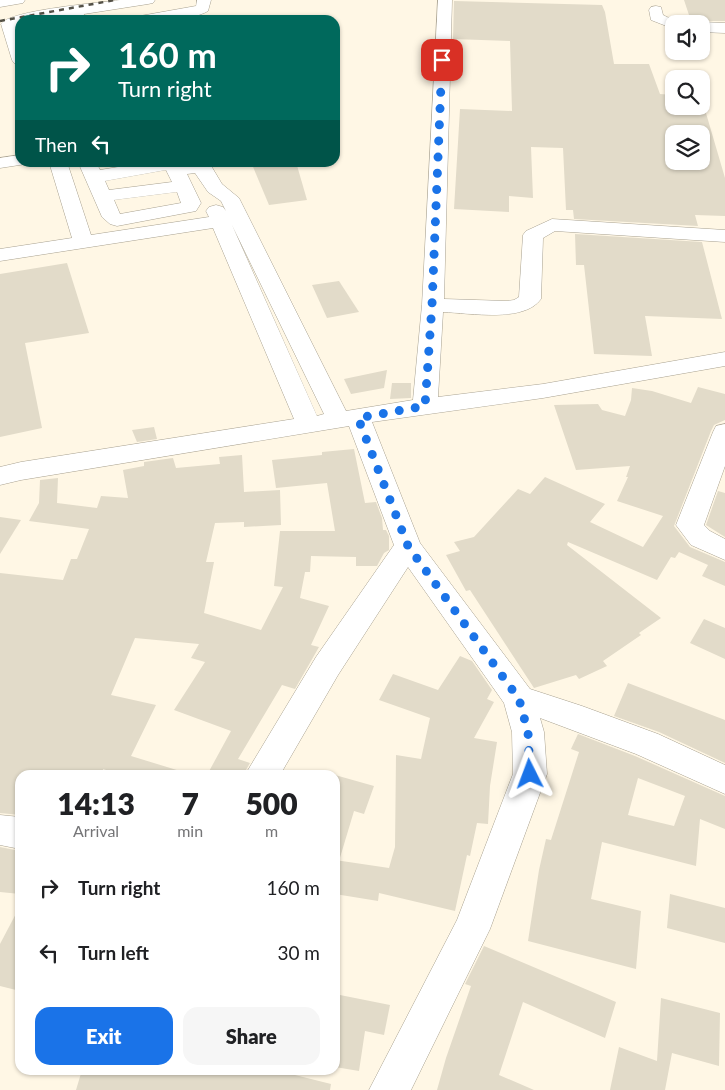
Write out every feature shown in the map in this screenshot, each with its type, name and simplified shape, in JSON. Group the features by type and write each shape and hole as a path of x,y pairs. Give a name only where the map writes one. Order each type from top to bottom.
{"street":[{"path":"0,3 18,0"},
{"path":"81,15 148,0"},
{"path":"170,15 200,10 203,8 204,0"},
{"path":"425,406 432,305 445,0"},
{"path":"656,10 656,17 665,21"},
{"path":"15,20 8,24 15,36"},
{"path":"710,27 725,28"},
{"path":"0,163 15,161"},
{"path":"60,167 83,242"},
{"path":"175,171 191,203 189,207 117,220 112,217 91,170 175,171 195,167 203,168 215,188 212,201 230,219 282,304 315,372 349,419 408,546 519,699 528,732 530,774 472,929 390,1090"},
{"path":"0,255 230,219"},
{"path":"230,219 259,309 309,426"},
{"path":"432,305 507,308 520,306 530,299 532,235 552,225 725,236"},
{"path":"259,309 282,304"},
{"path":"0,476 21,471 425,406 543,391 725,359"},
{"path":"288,378 315,372"},
{"path":"725,432 690,526 694,534 704,541 725,550"},
{"path":"265,770 327,666 408,546"},
{"path":"519,699 571,715 639,741 725,780"},
{"path":"0,830 15,832"}],"building":[{"path":"684,0 725,0 725,21 710,21 710,15 689,15"},
{"path":"454,1 602,5 605,12 614,64 649,64 660,94 665,94 665,115 707,115 709,125 665,125 665,170 710,170 710,127 725,178 725,216 695,215 698,226 574,219 573,210 566,210 563,148 531,147 533,198 509,196 509,212 454,209 460,109 512,111 510,41 453,39"},
{"path":"253,167 297,167 307,200 269,205"},
{"path":"575,234 702,242 722,319 645,316 652,356 594,354 584,265 576,265"},
{"path":"67,263 89,333 25,343 42,428 0,437 0,274"},
{"path":"339,281 359,312 327,318 312,285"},
{"path":"387,370 384,388 351,394 344,379"},
{"path":"392,383 411,383 411,398 390,399"},
{"path":"698,387 725,394 725,420 714,425 711,431 674,526 690,547 725,562 725,586 702,576 708,565 679,552 675,558 671,557 657,580 568,542 567,545 661,618 639,633 641,635 603,661 607,666 579,679 576,675 534,688 470,590 466,591 446,555 460,551 454,542 474,537 518,489 530,494 545,477 605,504 590,522 643,547 663,516 617,501 628,477 626,477 630,466 576,470 554,405 598,404 602,410 625,416 631,400 632,388 652,391 691,403"},
{"path":"154,427 157,439 137,442 132,430"},
{"path":"354,449 365,503 376,502 382,518 383,530 386,530 389,536 389,550 384,553 377,566 356,566 356,557 311,556 310,572 305,572 300,598 329,606 311,645 319,647 295,689 282,685 238,759 250,763 246,770 210,770 231,731 174,710 205,662 191,658 199,644 135,638 111,695 156,705 131,756 177,770 15,770 15,814 0,813 0,573 63,580 71,559 77,559 89,529 29,521 39,503 40,480 58,478 57,503 97,508 101,496 128,498 123,470 144,466 144,462 173,458 176,468 220,464 219,457 242,455 244,492 280,490 281,525 244,527 244,522 215,523 206,562 214,562 204,613 261,630 283,587 274,586 280,531 335,531 327,483 276,488 272,460 322,455 322,452"},
{"path":"718,491 725,493 725,537 706,525"},
{"path":"0,517 21,520 0,554"},
{"path":"704,619 725,628 725,659 690,643"},
{"path":"460,656 472,661 492,690 487,699 494,702 474,738 497,742 490,786 488,824 477,823 470,856 467,855 455,911 379,893 378,901 340,895 340,861 389,868 395,847 396,755 421,759 430,718 379,700 393,674 438,690"},
{"path":"628,683 725,720 725,763 659,732 614,716"},
{"path":"578,734 635,756 725,796 725,829 700,819 696,866 602,842 591,899 641,911 636,969 528,941 539,870 546,839 551,840 579,752 571,749","holes":["638,778 685,796 674,826 628,815"]},
{"path":"340,776 374,786 364,814 354,811 340,858"},
{"path":"0,847 15,850 15,894 0,892"},
{"path":"670,894 725,908 725,943 667,928"},
{"path":"15,916 15,990 0,986 0,944"},
{"path":"484,946 616,1002 605,1038 523,1002 499,1075 534,1090 437,1090 471,986 465,984"},
{"path":"340,995 390,1005 384,1035 365,1031 359,1071 340,1068"},
{"path":"661,998 720,1013 719,1066 672,1053 665,1090 610,1090 619,1047 657,1061"},
{"path":"80,1075 295,1075 331,1084 330,1090 76,1090"}],"railway":[{"path":"33,15 115,0"},
{"path":"0,21 15,18"}],"route":[{"path":"442,60 432,305 425,406 358,418 408,546 519,699 528,732 530,774"}]}
